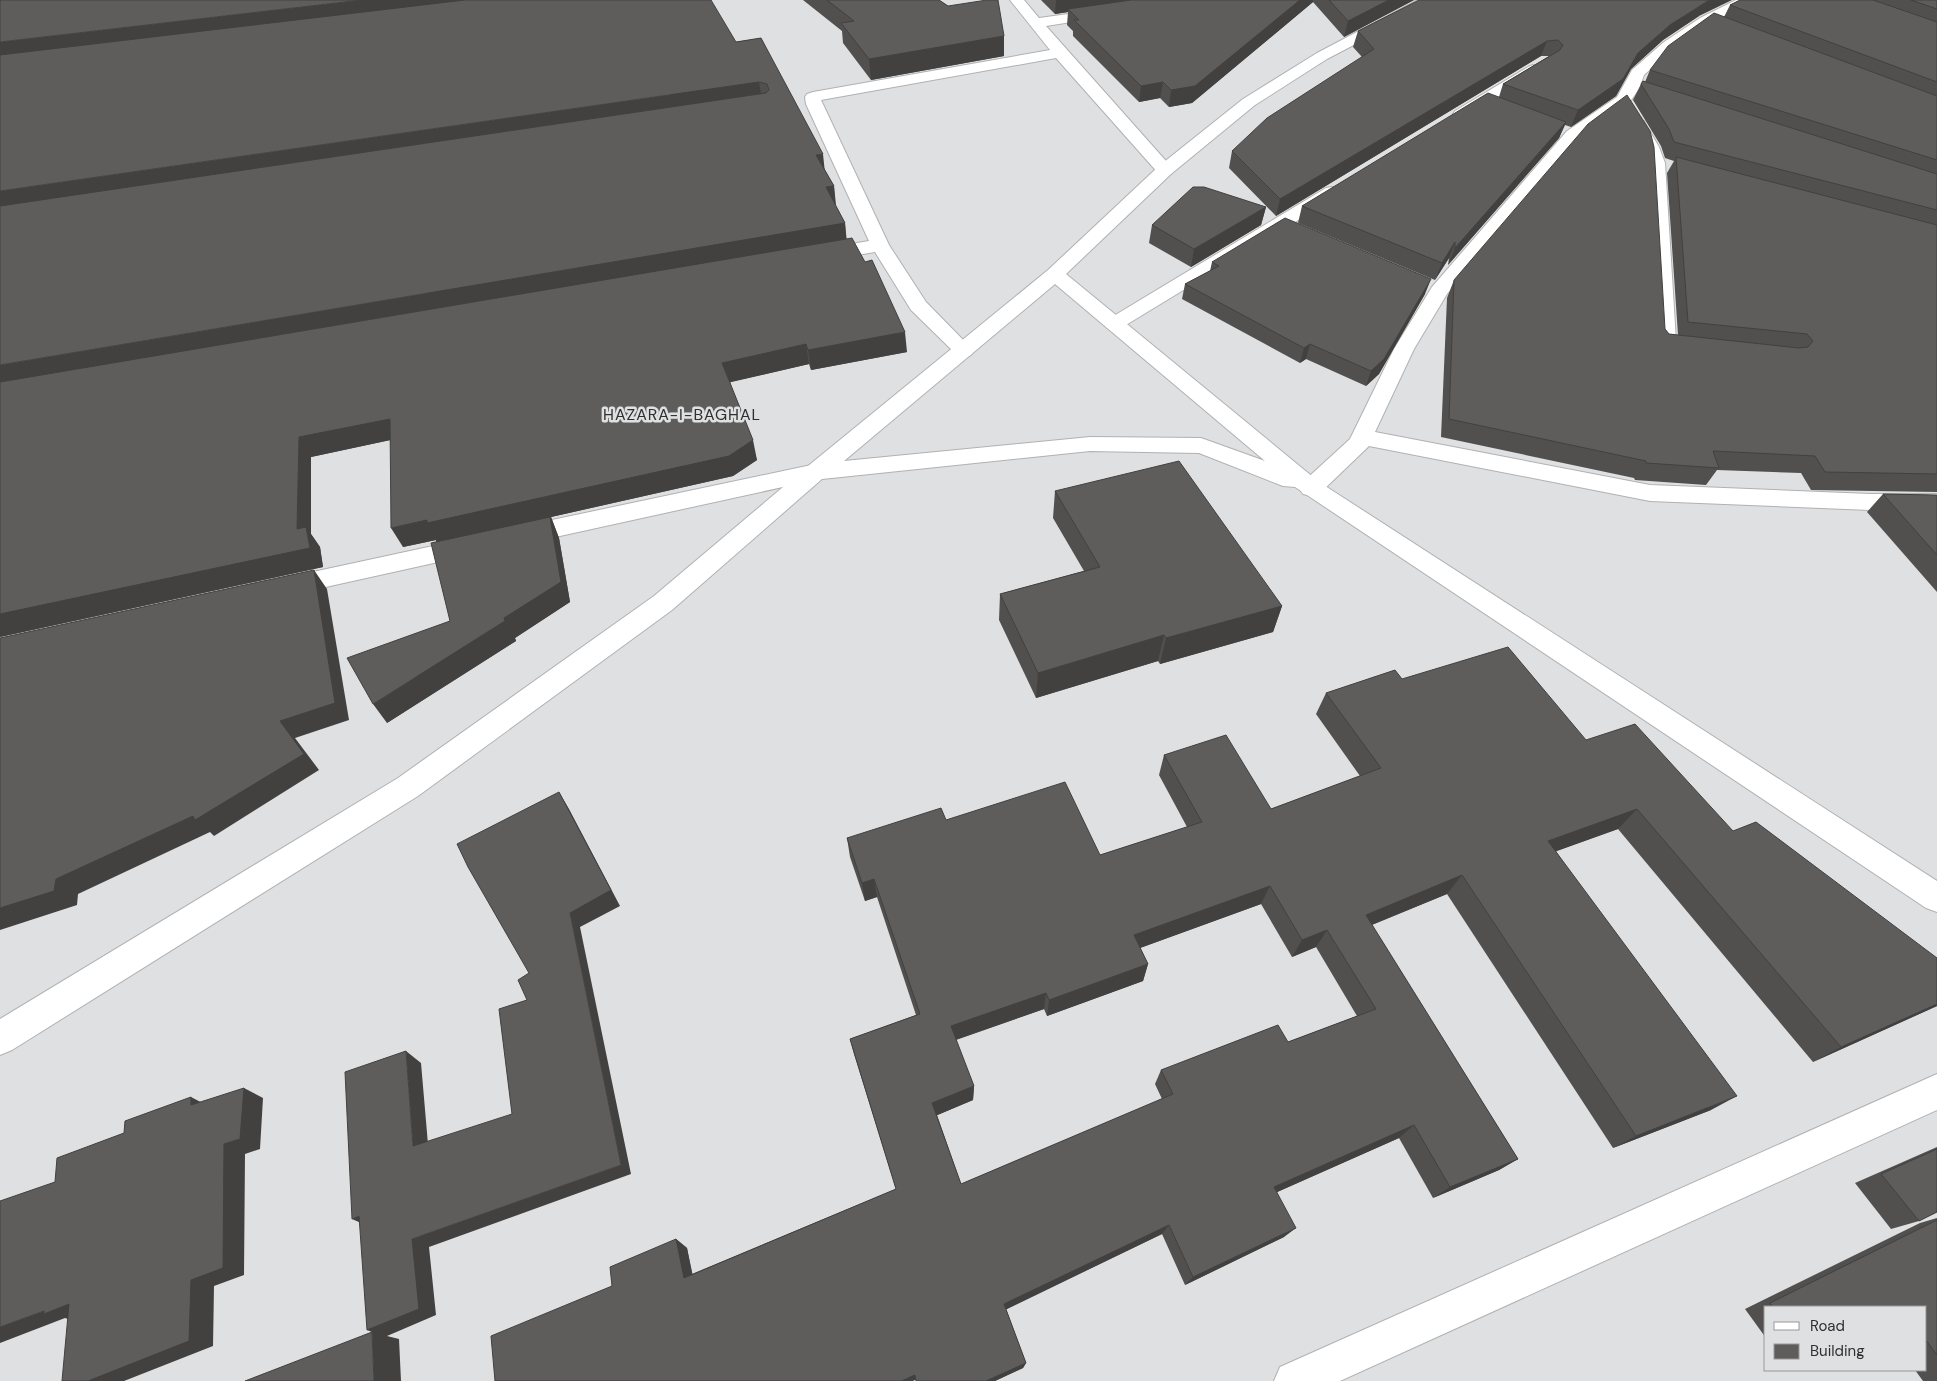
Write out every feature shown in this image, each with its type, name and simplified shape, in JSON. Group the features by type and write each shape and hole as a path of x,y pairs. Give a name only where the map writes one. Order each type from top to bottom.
{"street":[{"path":"1017,0 1060,53 1165,170"},
{"path":"0,1038 408,787 663,603 816,472 1055,274 1165,170 1249,102 1322,56 1429,0"},
{"path":"1703,350 1666,346 1656,163 1651,147 1627,95 1637,73 1669,45 1705,21 1747,0"},
{"path":"1036,23 1115,11"},
{"path":"1705,21 1724,28"},
{"path":"964,351 918,306 880,245 814,104 813,98 826,94 1060,53"},
{"path":"1448,122 1547,61"},
{"path":"1311,488 1359,443 1404,349 1430,287 1563,132 1627,95 1650,95"},
{"path":"1482,102 1500,109"},
{"path":"1656,163 1674,168"},
{"path":"1114,324 1347,183"},
{"path":"1280,224 1297,231"},
{"path":"802,259 880,245"},
{"path":"1055,274 1311,488 1937,898"},
{"path":"1362,436 1650,493 1870,502 1937,502"},
{"path":"262,592 816,472 1090,444 1201,446 1311,488"},
{"path":"1294,1381 1937,1092"}],"building":[{"path":"0,0 362,0 0,42"},
{"path":"465,0 711,0 736,42 761,38 823,154 816,155 834,186 826,187 845,223 0,365 0,206 766,93 769,90 767,84 759,82 0,191 0,55"},
{"path":"827,0 939,0 948,6 998,0 1004,36 869,59 841,23 854,21"},
{"path":"1131,0 1300,0 1195,86 1171,90 1163,82 1141,86 1074,20 1079,20 1068,9"},
{"path":"1329,0 1389,0 1348,21"},
{"path":"1419,0 1709,0 1670,25 1638,53 1623,79 1578,110 1503,84 1560,50 1563,45 1558,40 1547,41 1280,199 1232,151 1267,118 1374,49 1358,31"},
{"path":"1740,0 1873,0 1937,22 1937,82 1730,5"},
{"path":"1911,0 1937,0 1937,9"},
{"path":"1714,13 1937,96 1937,160 1650,70 1668,46"},
{"path":"1643,81 1937,174 1937,210 1674,142 1669,129 1641,84"},
{"path":"1488,93 1566,122 1455,248 1455,242 1442,263 1302,206"},
{"path":"1627,95 1650,131 1654,147 1665,329 1669,334 1799,348 1808,347 1813,341 1807,334 1688,322 1676,157 1937,225 1937,474 1825,472 1815,456 1713,451 1719,468 1646,463 1646,461 1449,419 1454,280 1588,124"},
{"path":"1193,187 1204,187 1266,207 1194,249 1152,225"},
{"path":"1285,218 1431,279 1384,359 1371,371 1310,344 1304,348 1185,284 1219,266 1212,262"},
{"path":"852,238 865,262 872,260 905,332 808,350 806,344 722,363 753,440 729,456 427,523 427,520 391,528 390,419 299,437 297,529 306,527 310,548 0,614 0,382"},
{"path":"1179,461 1282,606 1166,638 1164,635 1038,673 1000,594 1100,567 1055,491"},
{"path":"1883,494 1937,495 1937,555"},
{"path":"550,517 561,582 504,618 505,621 373,704 347,658 450,621 431,543"},
{"path":"314,570 335,703 280,721 304,754 195,820 193,816 56,879 54,891 0,908 0,638"},
{"path":"1508,647 1586,740 1635,724 1733,831 1756,822 1937,958 1937,1004 1841,1047 1637,809 1548,841 1737,1096 1636,1136 1462,875 1366,915 1518,1159 1450,1187 1414,1125 1274,1187 1296,1228 1193,1277 1169,1225 1004,1304 1026,1363 986,1381 916,1381 915,1375 901,1381 495,1381 491,1336 612,1286 610,1267 676,1239 684,1278 896,1189 850,1039 920,1014 874,879 862,883 847,838 941,808 946,820 1065,782 1100,855 1202,822 1164,755 1226,735 1271,809 1381,768 1326,693 1395,670 1402,679","holes":["1270,886 1302,940 1327,930 1376,1009 1288,1042 1278,1025 1161,1070 1173,1094 961,1184 932,1103 974,1086 951,1026 1046,993 1049,1000 1148,964 1134,935"]},
{"path":"559,792 611,890 570,913 621,1165 412,1239 419,1309 367,1330 359,1216 352,1219 345,1072 406,1051 413,1146 512,1114 499,1009 527,1000 518,980 529,973 468,867 457,844"},
{"path":"244,1088 240,1139 224,1144 223,1268 191,1280 189,1341 88,1381 62,1381 69,1304 44,1314 44,1311 0,1327 0,1201 55,1182 57,1158 124,1133 125,1121 191,1097 191,1105"},
{"path":"1937,1149 1937,1212 1919,1221 1881,1174"},
{"path":"1937,1220 1937,1355 1927,1341 1927,1306 1772,1306 1770,1303"},
{"path":"372,1332 374,1381 245,1381"}],"district":[{"name":"HAZARA-I-BAGHAL","path":"682,414"}]}
